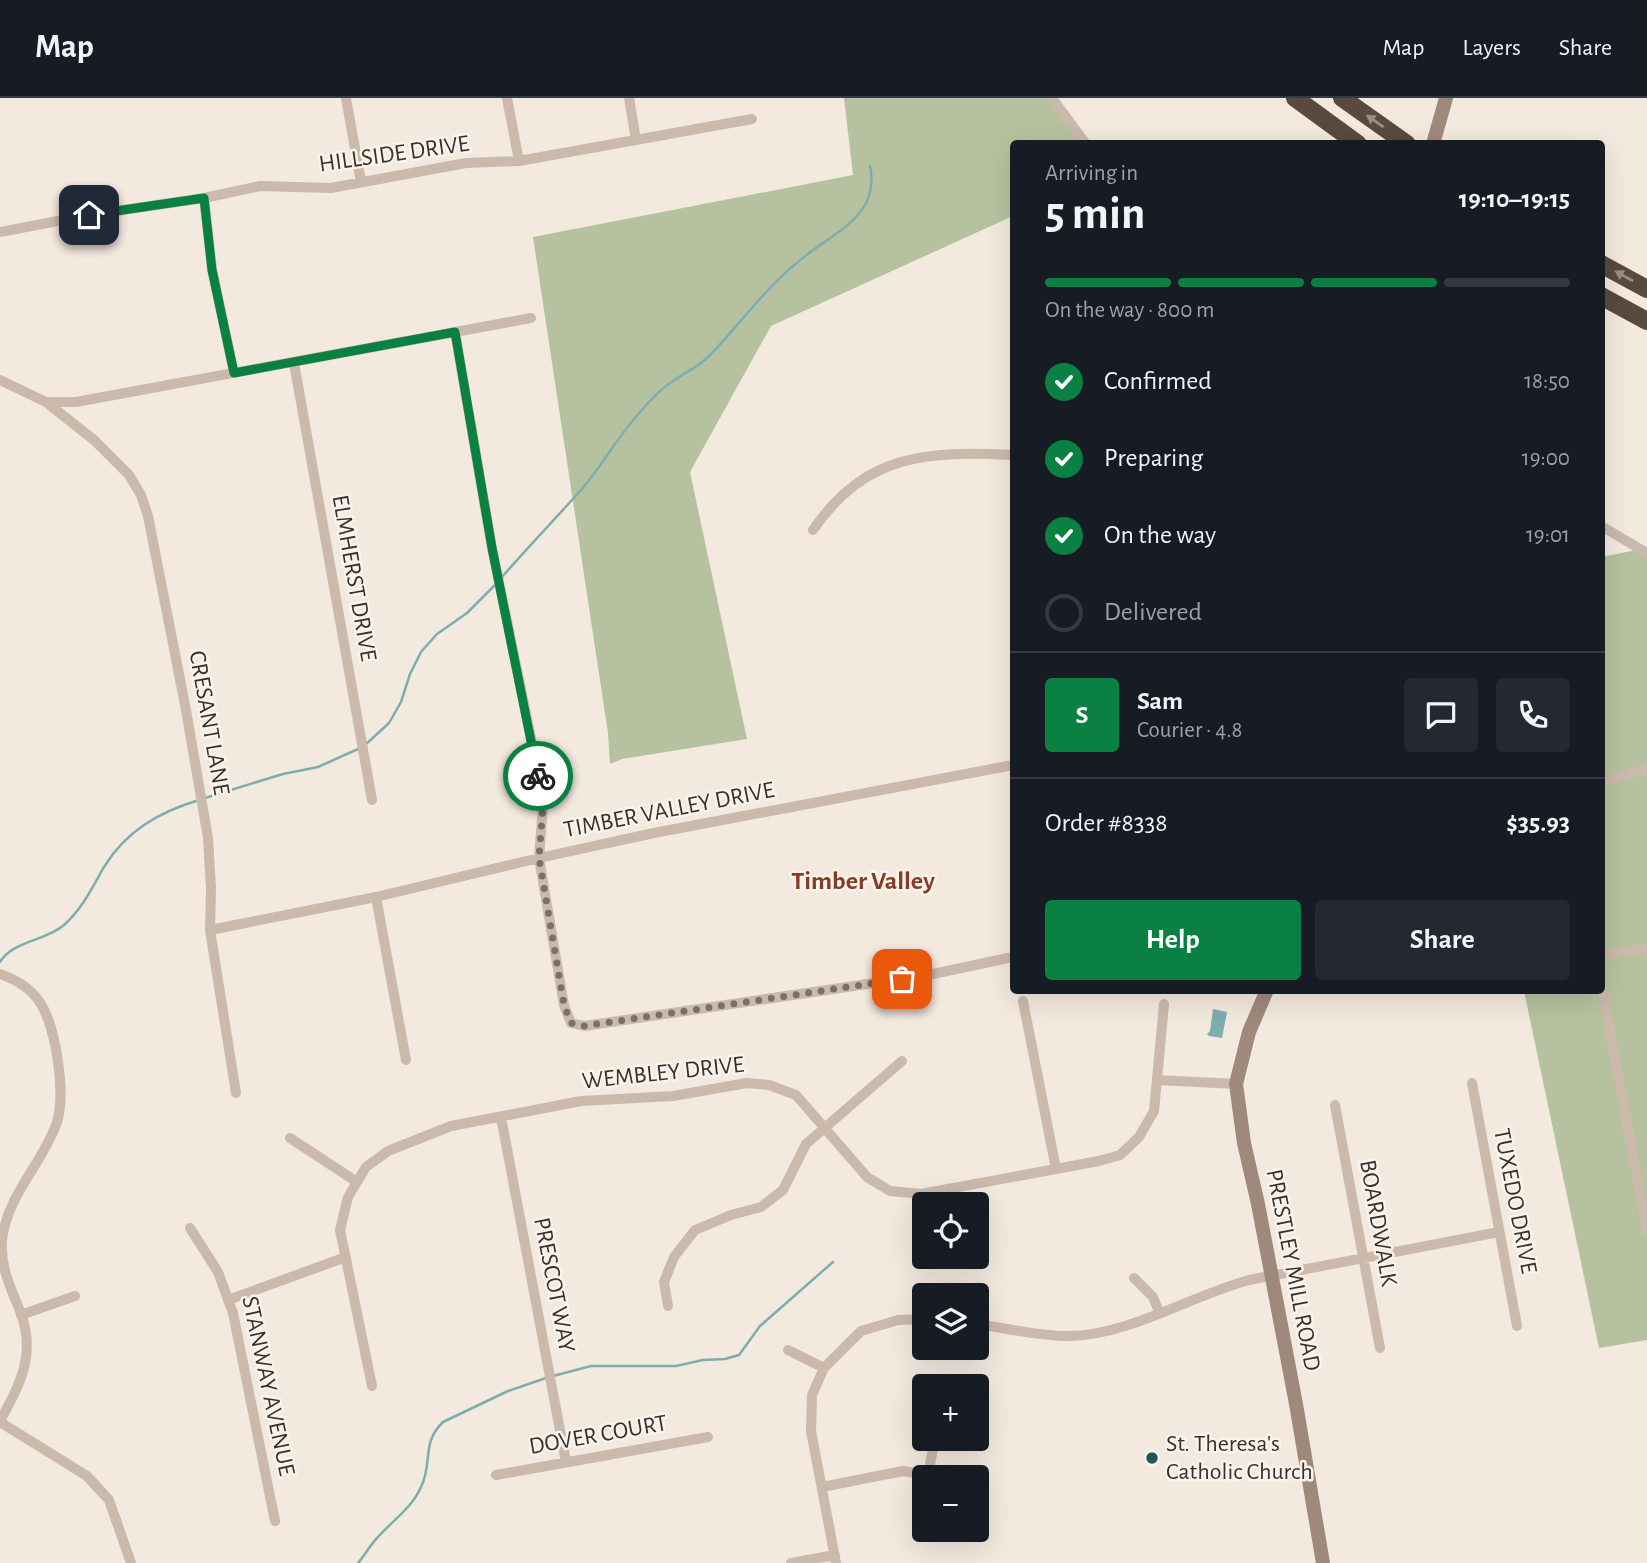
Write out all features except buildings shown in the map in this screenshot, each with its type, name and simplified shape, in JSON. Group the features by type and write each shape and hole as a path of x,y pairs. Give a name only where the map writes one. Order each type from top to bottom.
{"highway":[{"path":"1295,98 1353,140"},
{"path":"1342,98 1401,140"},
{"path":"1605,266 1647,289"},
{"path":"1605,298 1647,321"}],"street":[{"path":"346,98 361,182"},
{"path":"507,98 519,161"},
{"path":"629,98 636,140"},
{"path":"1052,98 1083,140"},
{"path":"1434,140 1446,98"},
{"name":"HILLSIDE DRIVE","path":"0,232 260,186 331,188 466,163 519,161 752,119"},
{"path":"204,198 212,270 234,373"},
{"path":"46,402 76,402 531,318"},
{"path":"455,332 492,548 541,787 543,805 539,858 564,1005 571,1023 584,1026 928,975 1010,958"},
{"name":"ELMHERST DRIVE","path":"294,363 372,800"},
{"name":"CRESANT LANE","path":"0,380 46,402 85,432 129,475 141,495 148,516 188,718 208,838 210,930 236,1093"},
{"path":"813,530 828,508 846,490 863,477 890,465 910,459 962,452 1010,455"},
{"path":"1605,528 1647,553"},
{"name":"TIMBER VALLEY DRIVE","path":"210,930 376,897 654,833 1010,766"},
{"path":"1605,780 1647,769"},
{"path":"376,897 406,1060"},
{"path":"1605,954 1647,949"},
{"path":"0,974 14,979 38,998 50,1026 61,1086 56,1124 5,1220 1,1256 3,1270 21,1315 27,1355 24,1374 0,1422 87,1476 102,1492 109,1500 131,1563"},
{"name":"PRESTLEY MILL ROAD","path":"1265,994 1249,1032 1236,1084 1244,1143 1296,1404 1323,1563"},
{"path":"1603,994 1647,1231"},
{"path":"1023,1001 1056,1169"},
{"name":"WEMBLEY DRIVE","path":"372,1386 341,1230 348,1197 366,1167 388,1150 451,1126 581,1101 673,1096 747,1083 769,1085 796,1095 867,1177 890,1191 921,1194 1099,1161 1120,1154 1139,1137 1154,1111 1164,1004"},
{"path":"668,1306 664,1282 674,1257 695,1230 731,1215 761,1207 783,1190 806,1144 902,1060"},
{"path":"1157,1080 1236,1084"},
{"name":"TUXEDO DRIVE","path":"1472,1083 1517,1326"},
{"name":"BOARDWALK","path":"1335,1105 1380,1348"},
{"name":"PRESCOT WAY","path":"501,1116 566,1462"},
{"path":"290,1138 357,1182"},
{"name":"STANWAY AVENUE","path":"190,1228 218,1272 233,1313 275,1521"},
{"path":"989,1326 1067,1336 1118,1329 1218,1288 1271,1275 1499,1232"},
{"path":"229,1300 346,1257"},
{"path":"1134,1278 1153,1297 1159,1312"},
{"path":"21,1315 75,1296"},
{"path":"791,1563 836,1559 810,1416 812,1395 824,1368 861,1331 898,1320 912,1319"},
{"path":"788,1350 824,1368"},
{"name":"DOVER COURT","path":"496,1475 708,1437"},
{"path":"822,1487 903,1471 912,1472"}],"green space":[{"path":"844,98 1052,98 1078,140 1010,140 1010,217 771,326 690,472 747,739 622,759 610,764 608,733 533,237 853,175"},
{"path":"1647,548 1647,1340 1599,1348 1525,994 1605,994 1605,556"}],"water":[{"path":"1213,1009 1227,1012 1222,1038 1207,1034 1210,1031"}],"waterway":[{"path":"502,577 581,490 626,429 653,398 704,361 785,273 858,215 870,194 870,166"},
{"path":"364,746 389,723 401,702 421,652 437,634 467,613 496,584"},
{"path":"205,798 283,774 318,767 358,749"},
{"path":"0,962 5,955 21,945 48,935 64,925 81,905 113,854 133,833 170,810 199,800"},
{"path":"553,1376 591,1366 676,1366 739,1355 760,1326 833,1262"},
{"path":"358,1563 417,1494 424,1478 432,1438 443,1422 508,1391 546,1378"}],"way so far":[{"path":"538,776 543,805 539,858 564,1005 571,1023 584,1026 902,979"}],"place":[{"name":"St. Theresa's Catholic Church","path":"1152,1458"}],"district":[{"name":"Timber Valley","path":"863,881"}],"route":[{"path":"89,215 204,198 212,270 234,373 455,332 492,548 538,776"}]}
